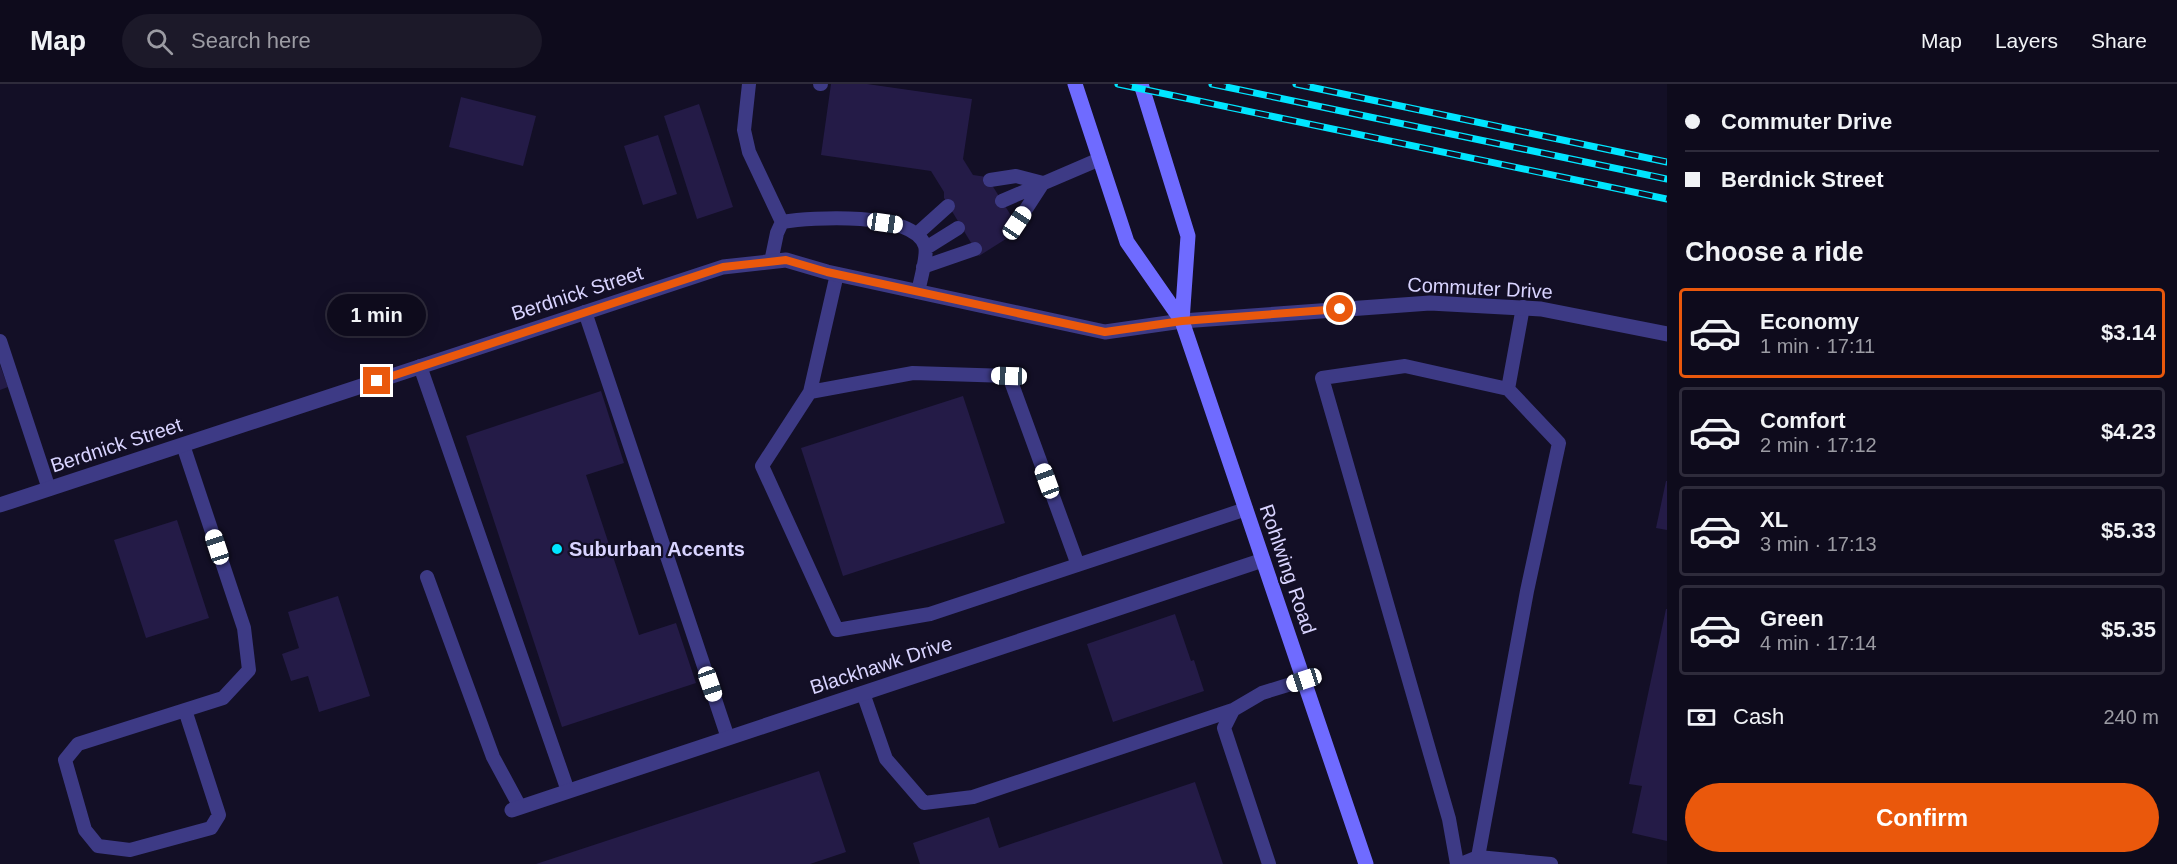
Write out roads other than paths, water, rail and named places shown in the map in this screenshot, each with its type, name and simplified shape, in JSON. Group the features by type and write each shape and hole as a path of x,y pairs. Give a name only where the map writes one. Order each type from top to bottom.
{"main road":[{"name":"Rohlwing Road","path":"1076,84 1127,243 1182,321 1366,864"},
{"name":"Rohlwing Road","path":"1142,84 1188,236 1182,321"}],"street":[{"name":"Berdnick Street","path":"0,505 723,267 786,260 837,274 1105,332 1182,321"},
{"name":"Commuter Drive","path":"1182,321 1430,303 1541,309 1667,334"},
{"name":"Blackhawk Drive","path":"516,809 1263,560"}],"lane":[{"path":"749,84 744,130 749,152 782,222 777,233 771,262"},
{"path":"1002,201 1100,159"},
{"path":"990,180 1016,176 1043,183"},
{"path":"1017,223 1043,183"},
{"path":"918,233 948,206"},
{"path":"782,222 806,218 846,218 904,226 918,233 926,248 918,292"},
{"path":"926,248 958,228"},
{"path":"923,267 975,249"},
{"path":"837,274 810,392 762,466 837,630 930,614 1246,509"},
{"path":"1508,389 1522,307"},
{"path":"585,312 728,738"},
{"path":"0,341 49,489"},
{"path":"420,366 568,791"},
{"path":"1478,857 1527,591 1559,443 1508,389 1405,366 1322,378 1449,819 1459,864 1478,857 1545,863"},
{"path":"810,392 913,373 1009,376 1078,565"},
{"path":"183,445 244,628 249,670 223,698 185,710 78,744 64,760 84,830 98,846 130,850 211,828 219,815 185,710"},
{"path":"427,577 493,757 516,809"},
{"path":"862,693 886,759 924,803 973,797 1233,710 1262,693 1304,680"},
{"path":"1233,710 1224,728 1269,864"}],"railway":[{"path":"1118,84 1667,199"},
{"path":"1212,84 1667,179"},
{"path":"1296,84 1667,162"}],"place":[{"name":"Suburban Accents","path":"557,549"}]}
